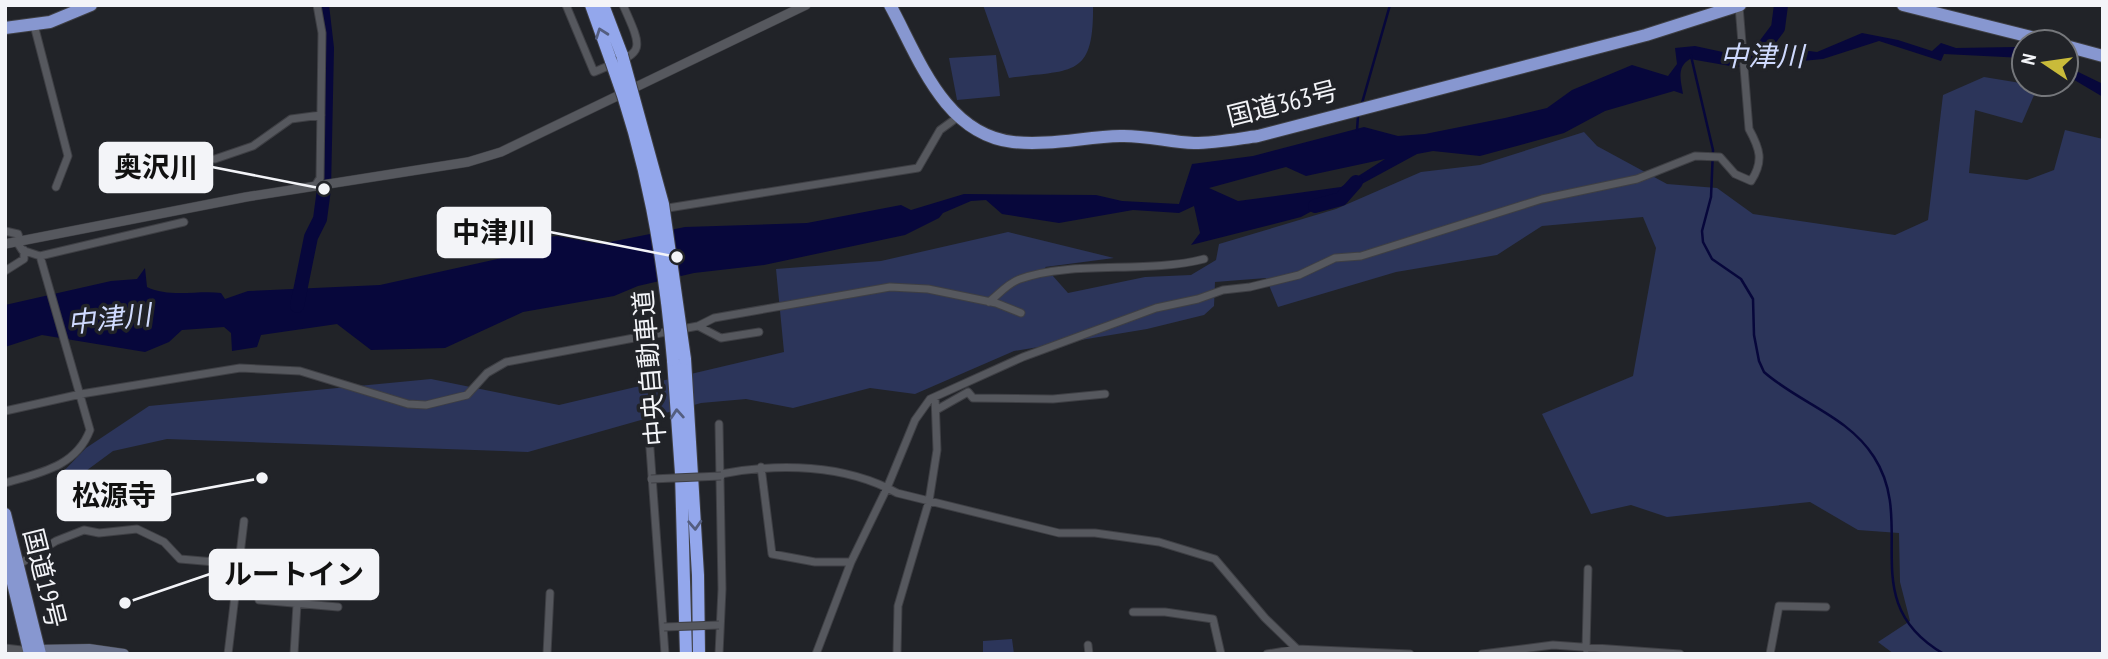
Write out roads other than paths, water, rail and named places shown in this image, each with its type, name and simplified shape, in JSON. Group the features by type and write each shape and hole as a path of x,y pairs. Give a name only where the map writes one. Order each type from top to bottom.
{"highway":[{"path":"5,28 64,18 91,5"},
{"name":"中央自動車道","path":"591,5 617,58"},
{"name":"中央自動車道","path":"603,5 653,205 679,359 699,654"},
{"name":"国道363号","path":"890,5 939,94 958,117 990,136 1014,142 1130,136 1192,143 1258,136 1740,9"},
{"path":"1903,5 2010,32"},
{"path":"2080,50 2103,56"},
{"name":"中央自動車道","path":"679,359 686,654"},
{"name":"国道19号","path":"5,514 35,652"},
{"name":"国道19号","path":"5,550 35,652"}],"main road":[{"path":"35,652 89,649 124,654"}],"street":[{"path":"317,5 321,33 320,178 317,186"},
{"path":"566,5 594,72 631,56 638,49 639,41 623,5"},
{"path":"5,244 20,244 317,186 468,162 501,152 644,86 806,5"},
{"path":"816,654 851,562 887,488 915,420 925,404 935,397 1023,357 1156,308 1198,299 1223,290 1267,284 1299,275 1335,258 1360,256 1542,199 1637,179 1695,156 1720,157 1735,174 1751,181 1760,160 1758,146 1749,129 1740,9"},
{"path":"34,25 68,156 56,187"},
{"path":"215,159 253,146 291,119 321,115"},
{"path":"668,208 918,168 940,130 958,117"},
{"path":"41,258 184,222"},
{"path":"5,231 18,234 24,259 5,271"},
{"path":"5,483 59,467 87,439 90,430 41,258 20,244"},
{"path":"989,302 1010,284 1031,276 1174,265 1204,259"},
{"path":"5,411 81,394 240,368 300,371 408,404 426,405 467,396 487,373 506,362 698,326 715,318 890,288 928,289 989,302 1021,313"},
{"path":"698,326 721,338 759,332"},
{"path":"938,409 968,392 973,398 1053,399 1105,394"},
{"path":"897,654 898,606 929,501 937,450 938,409 935,397"},
{"path":"719,424 722,589 719,654"},
{"path":"649,435 665,654"},
{"path":"761,467 772,554 815,562 851,562"},
{"path":"651,478 721,475 761,467 817,469 929,501 1059,533 1095,533 1159,542 1215,559 1265,618 1297,649"},
{"path":"228,654 244,521"},
{"path":"18,565 56,541 84,530 99,533 137,530 164,542 180,559 238,564"},
{"path":"1586,649 1588,569"},
{"path":"547,654 550,593"},
{"path":"259,600 338,607"},
{"path":"294,654 297,604"},
{"path":"1770,654 1779,606 1788,604 1819,609 1826,607"},
{"path":"1133,612 1165,612 1213,619 1221,654"},
{"path":"664,627 719,625"},
{"path":"1088,645 1089,654"},
{"path":"1482,654 1535,645 1575,650 1680,654"},
{"path":"5,648 35,652"},
{"path":"1267,654 1297,649 1410,654"}],"water":[{"path":"1862,33 1898,40 1932,51 1941,43 1956,48 2010,47 2010,57 1944,54 1941,61 1879,41 1823,59 1736,67 1690,59 1681,70 1683,94 1674,91 1605,111 1564,133 1480,156 1433,151 1417,154 1301,217 1191,245 1200,233 1194,206 1179,213 1133,210 1059,223 1002,214 986,200 971,201 943,213 939,218 905,235 764,265 694,273 638,286 614,296 523,312 445,348 371,350 337,324 261,335 257,347 232,351 231,333 224,327 182,330 169,342 145,352 42,335 5,347 5,305 111,281 137,279 145,268 147,287 174,293 221,293 225,299 248,291 380,285 502,258 516,240 557,236 600,244 685,227 807,223 901,205 911,210 964,194 1096,195 1122,201 1179,204 1192,164 1253,156 1364,127 1398,136 1425,134 1547,108 1572,90 1632,65 1668,76 1677,64 1675,48 1695,46 1732,54 1786,48 1817,52","holes":["1385,159 1341,187 1238,201 1209,188 1286,167 1306,176"]},
{"path":"2080,73 2103,84 2103,97 2080,83"}],"waterway":[{"path":"297,306 311,237 320,219 324,189 327,48 322,5"},
{"path":"1362,103 1390,5"},
{"path":"1757,56 1778,28 1781,5"},
{"path":"1691,56 1713,150 1711,197 1702,231 1703,242 1712,259 1741,279 1753,299 1754,335 1764,372 1837,420 1851,431 1874,457 1886,483 1891,509 1894,587 1901,611 1917,633 1944,654"},
{"path":"1357,130 1358,116"},
{"name":"中津川","path":"1315,206 1341,199 1356,182"}],"place":[{"name":"奥沢川","path":"324,189"},
{"name":"中津川","path":"677,257"},
{"name":"松源寺","path":"262,478"},
{"name":"ルートイン","path":"125,603"}]}
